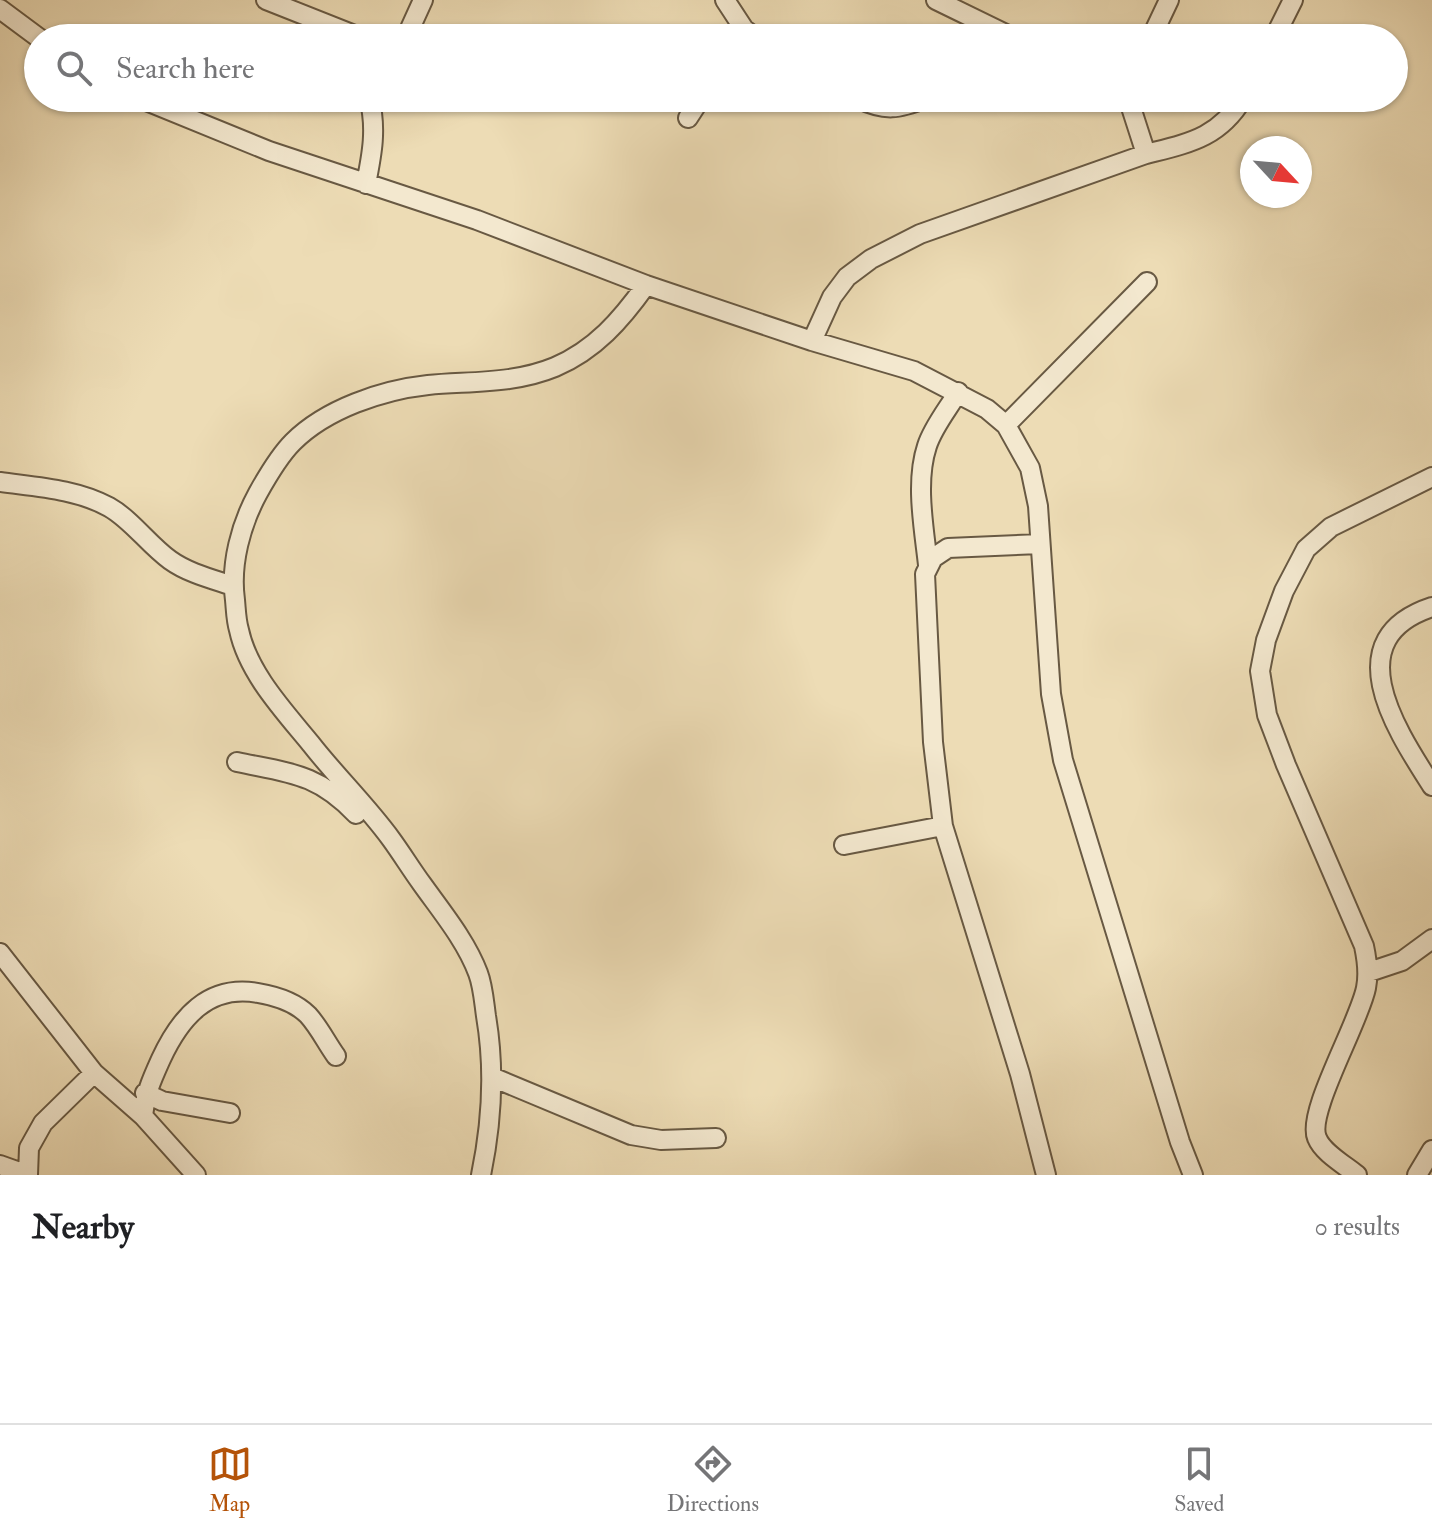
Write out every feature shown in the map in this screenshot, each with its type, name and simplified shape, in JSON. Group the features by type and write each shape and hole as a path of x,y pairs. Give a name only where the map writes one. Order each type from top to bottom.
{"street":[{"path":"266,0 290,4 327,24"},
{"path":"412,24 423,0"},
{"path":"725,0 739,24"},
{"path":"936,0 984,24"},
{"path":"1158,24 1169,0"},
{"path":"1281,24 1293,0"},
{"path":"4,7 24,25"},
{"path":"173,112 269,151 477,220 646,285 812,341 914,371 987,409 1006,425 1030,468 1038,506 1051,694 1063,760 1180,1142 1193,1175"},
{"path":"366,184 374,140 373,112"},
{"path":"688,118 692,112"},
{"path":"1132,112 1146,154"},
{"path":"812,341 832,297 847,277 871,259 920,234 1146,154 1185,144 1214,132 1234,112"},
{"path":"1006,425 1147,282"},
{"path":"481,1175 491,1110 492,1048 479,975 438,906 390,838 282,709 258,673 239,632 233,586 247,513 274,466 307,430 344,409 401,390 424,385 501,381 555,367 585,352 609,331 646,285"},
{"path":"958,392 934,432 924,458 923,510 928,565 925,574 933,742 943,826 1020,1074 1046,1175"},
{"path":"1357,1175 1318,1141 1314,1126 1321,1099 1357,1022 1369,972 1364,946 1267,715 1260,671 1275,616 1306,549 1331,527 1432,477"},
{"path":"0,482 64,491 95,500 128,521 171,561 233,586"},
{"path":"928,565 948,548 1040,544"},
{"path":"1432,607 1418,611 1395,629 1382,654 1380,668 1382,688 1396,729 1432,786"},
{"path":"237,762 306,777 341,799 370,830 390,838"},
{"path":"844,845 943,826"},
{"path":"1369,972 1402,961 1432,939"},
{"path":"0,953 94,1073 143,1116 196,1175"},
{"path":"143,1116 145,1093 174,1032 208,999 232,992 273,995 297,1007 314,1023 336,1056"},
{"path":"0,1165 28,1175 29,1148 43,1123 94,1073"},
{"path":"492,1077 631,1135 661,1140 716,1138"},
{"path":"145,1093 162,1101 230,1113"},
{"path":"1417,1175 1432,1150"}]}
